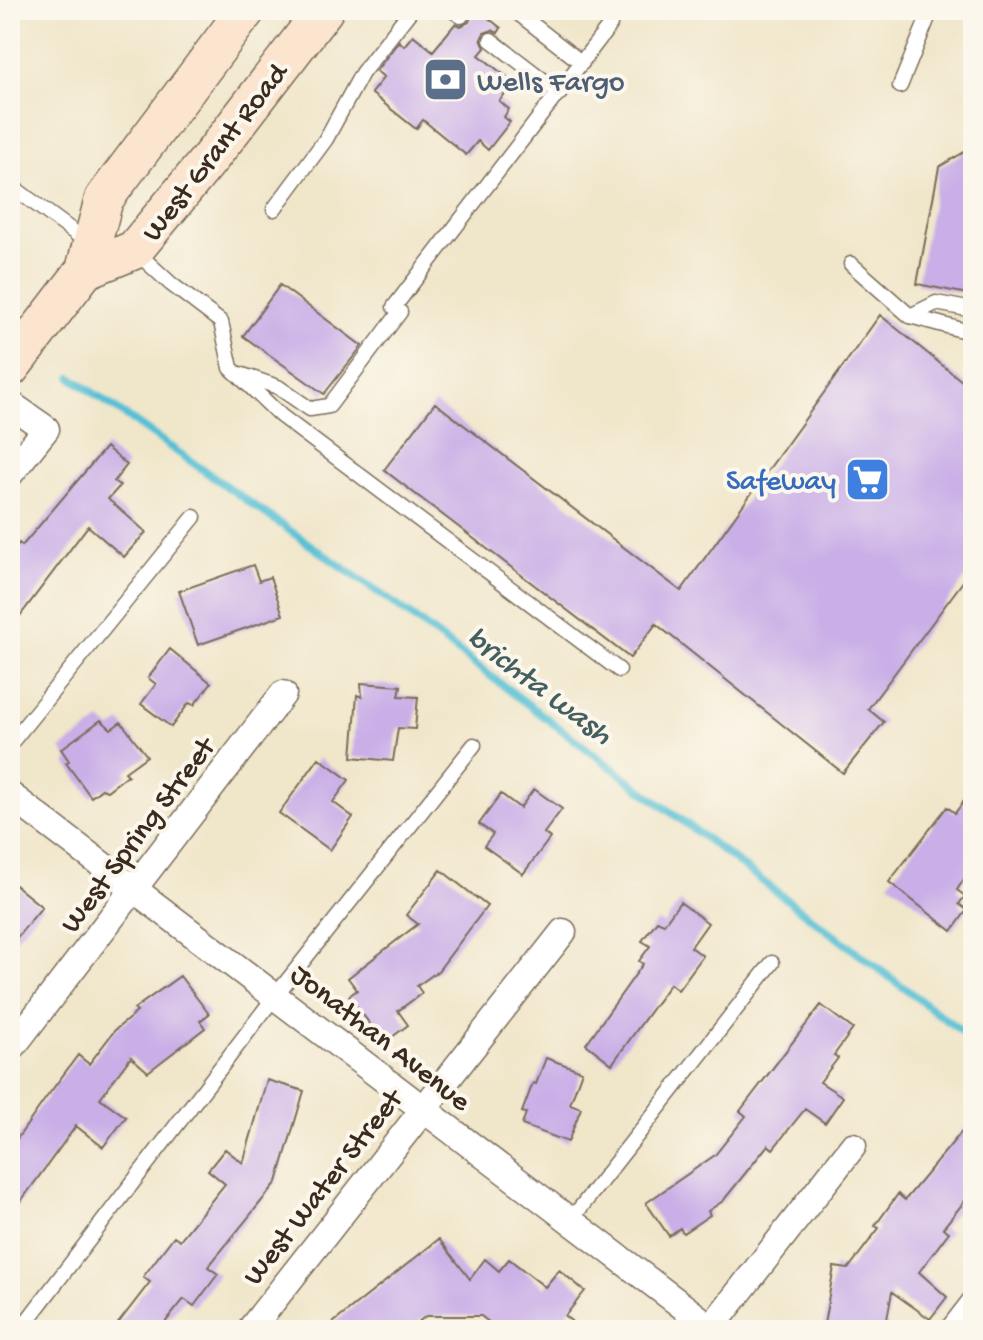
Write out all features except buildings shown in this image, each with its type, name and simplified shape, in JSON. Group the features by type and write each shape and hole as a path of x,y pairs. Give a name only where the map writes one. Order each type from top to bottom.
{"main road":[{"name":"West Grant Road","path":"10,368 88,258 104,199 246,10"},
{"name":"West Grant Road","path":"88,258 134,250 211,157 324,10"}],"street":[{"path":"10,404 46,429 10,474"},
{"name":"West Spring Street","path":"10,1050 283,694"},
{"name":"Jonathan Avenue","path":"10,795 712,1329"},
{"name":"West Water Street","path":"250,1330 563,932"},
{"path":"712,1329 853,1146"}],"lane":[{"path":"274,209 326,139 362,73 411,10"},
{"path":"514,10 582,63"},
{"path":"900,86 931,10"},
{"path":"236,373 278,387 310,409 329,406 397,309 610,25"},
{"path":"491,40 560,93"},
{"path":"10,185 88,258"},
{"path":"134,250 171,284 221,322 231,368 281,416 619,670"},
{"path":"851,264 910,316 973,333"},
{"path":"910,316 936,303 973,310"},
{"path":"10,744 194,517"},
{"path":"20,1330 276,995 474,745"},
{"path":"570,1221 772,963"},
{"path":"946,1330 973,1295"}],"waterway":[{"name":"brichta wash","path":"72,378 399,607 973,1040"}],"place":[{"name":"Wells Fargo","path":"446,80"},
{"name":"Safeway","path":"867,479"}]}
